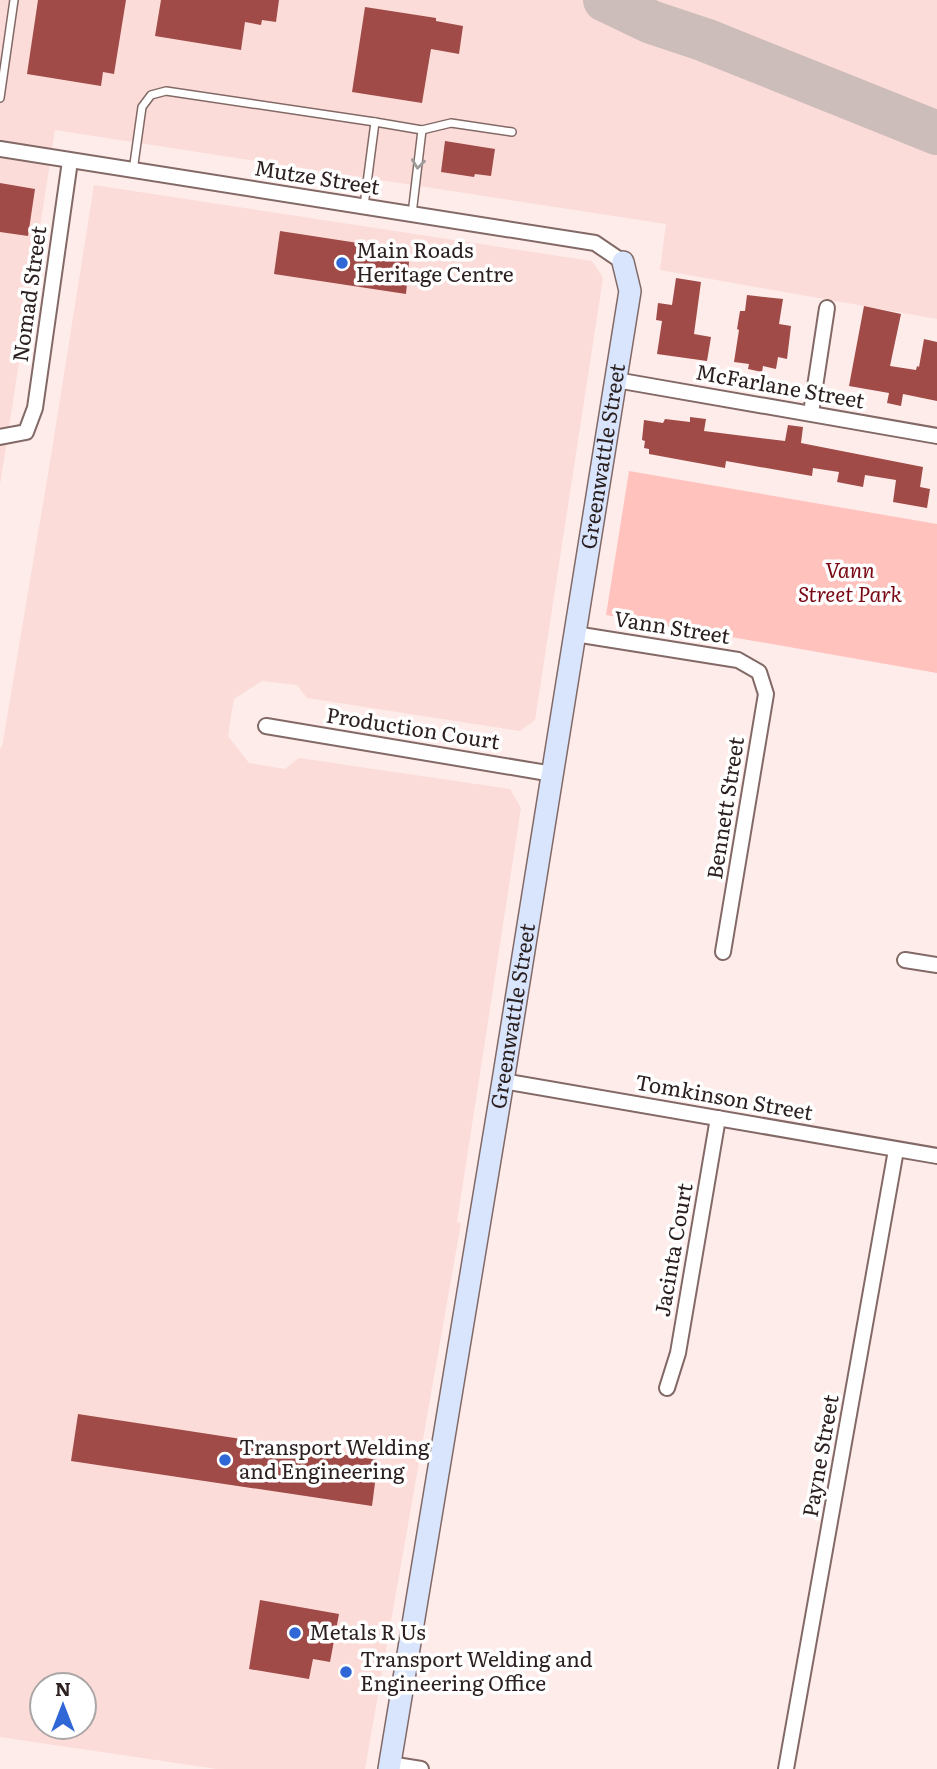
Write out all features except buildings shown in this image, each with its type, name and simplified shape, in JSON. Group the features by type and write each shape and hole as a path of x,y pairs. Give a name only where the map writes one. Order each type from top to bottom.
{"street":[{"name":"Mutze Street","path":"0,149 595,243 623,262"},
{"name":"Nomad Street","path":"0,437 26,432 35,408 70,162"},
{"name":"Greenwattle Street","path":"389,1766 616,380 630,290 623,262"},
{"path":"811,413 827,308"},
{"name":"McFarlane Street","path":"616,380 937,436"},
{"name":"Vann Street","path":"575,634 738,660 759,672"},
{"name":"Bennett Street","path":"723,952 766,694 759,672"},
{"name":"Production Court","path":"266,726 553,774"},
{"path":"905,960 937,965"},
{"name":"Tomkinson Street","path":"503,1081 937,1156"},
{"name":"Jacinta Court","path":"667,1388 678,1353 718,1118"},
{"name":"Payne Street","path":"786,1769 896,1150"},
{"path":"389,1766 421,1769"}],"lane":[{"path":"0,98 14,0"},
{"path":"133,172 142,107 151,95 166,91 422,130 451,123 512,132"},
{"path":"364,206 375,122"},
{"path":"412,214 422,130"}],"shaded area":[{"path":"0,0 937,0 937,319 660,270 666,224 55,130 0,485"},
{"path":"94,185 592,261 603,278 535,720 520,731 307,698 297,685 262,681 234,699 230,722 228,736 249,763 285,769 299,758 510,789 521,808 457,1222 461,1223 365,1769 217,1769 0,1737 2,747"}],"green space":[{"name":"Vann Street Park","path":"629,471 937,524 937,673 606,615"}],"taxiway":[{"path":"605,0 651,22 705,40 937,133"}],"place":[{"name":"Main Roads Heritage Centre","path":"342,263"},
{"name":"Transport Welding and Engineering","path":"225,1460"},
{"name":"Metals R Us","path":"295,1633"},
{"name":"Transport Welding and Engineering Office","path":"346,1672"}]}
